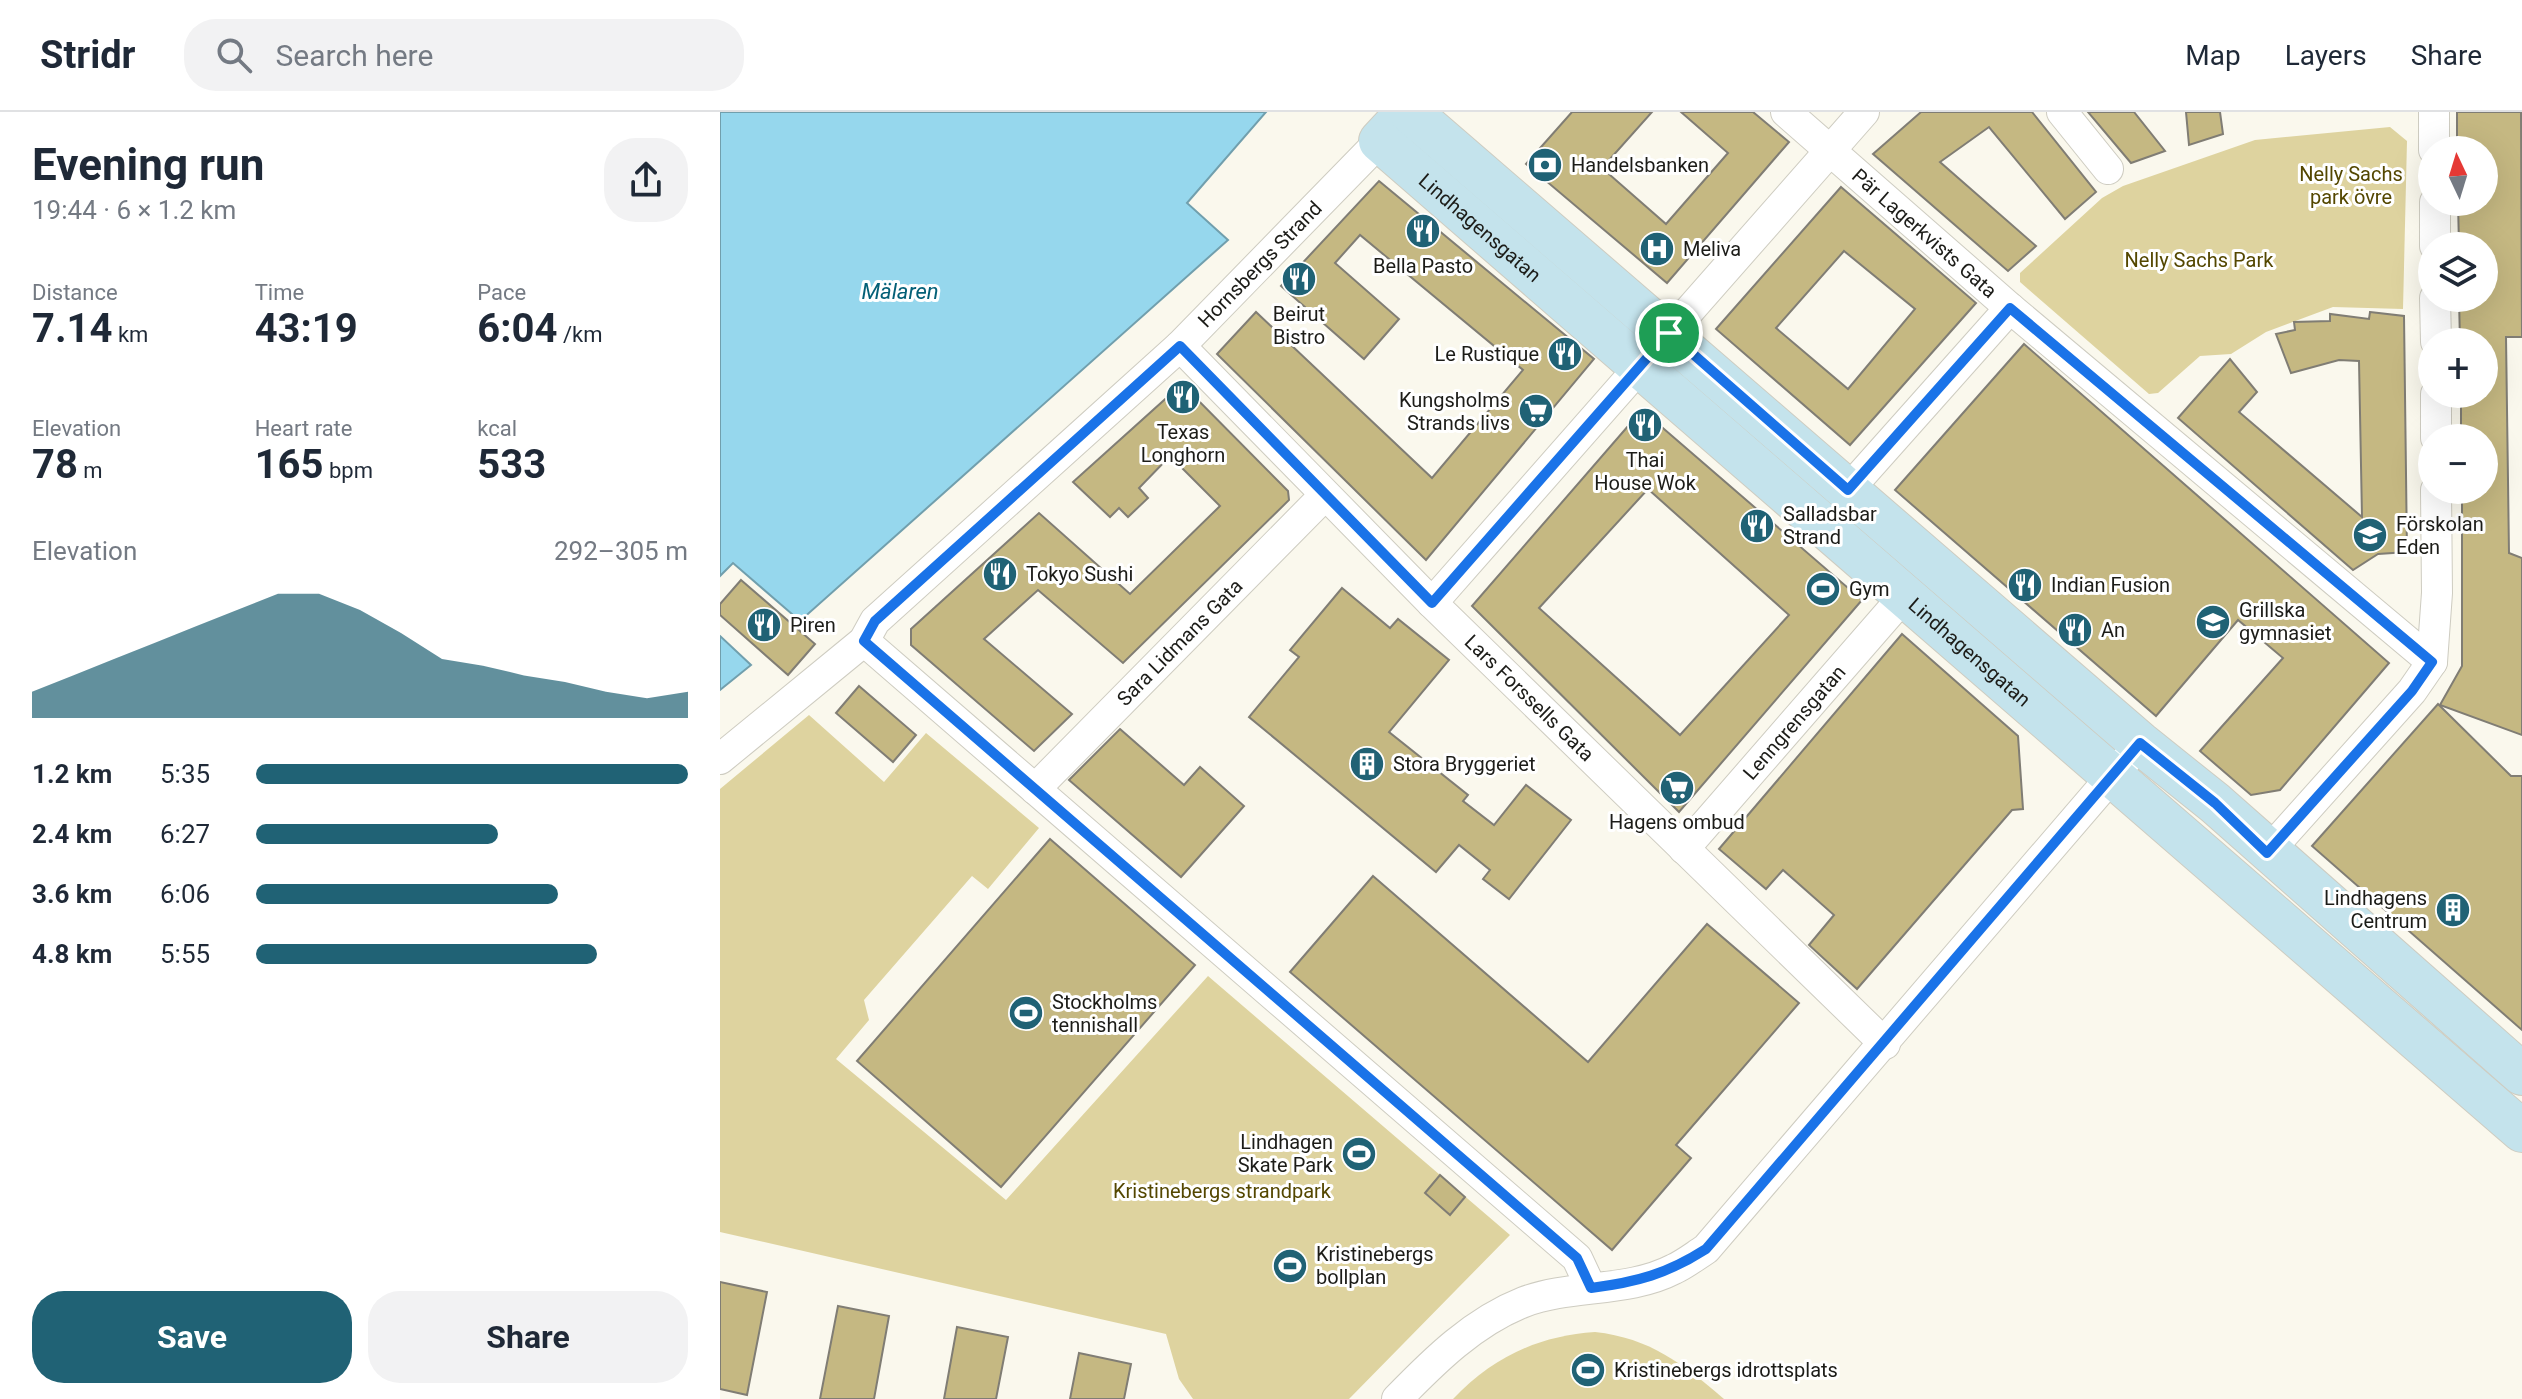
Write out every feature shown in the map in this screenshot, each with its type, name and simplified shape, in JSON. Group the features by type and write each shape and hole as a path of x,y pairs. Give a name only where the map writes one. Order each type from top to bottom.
{"street":[{"name":"Pär Lagerkvists Gata","path":"1786,112 2010,308 2432,662"},
{"path":"1432,603 1864,112"},
{"path":"2062,112 2108,169"},
{"path":"2434,112 2434,136"},
{"path":"1399,122 1669,333 2140,743 2215,803 2267,853 2522,1074"},
{"name":"Hornsbergs Strand","path":"720,759 864,641 875,621 1180,346 1399,122"},
{"name":"Lindhagensgatan","path":"1399,122 1639,367 2522,1131"},
{"path":"1848,490 2010,308"},
{"name":"Lars Forssells Gata","path":"1180,346 1432,603 1885,1044"},
{"name":"Sara Lidmans Gata","path":"1035,789 1325,495"},
{"path":"2267,853 2412,691 2432,662 2437,593 2436,504"},
{"name":"Lenngrensgatan","path":"1684,849 1905,595"},
{"path":"864,641 1577,1258 1591,1288"},
{"path":"1397,1399 1431,1363 1477,1326 1525,1302 1622,1284 1674,1270 1706,1249 1885,1044 2140,743"}],"green space":[{"name":"Nelly Sachs Park","path":"2390,127 2407,141 2403,309 2333,307 2266,332 2231,354 2200,356 2158,393 2149,394 2020,282 2020,273 2102,198 2123,186 2255,140"},
{"name":"Kristinebergs strandpark","path":"809,715 884,782 926,733 1039,828 988,889 972,876 864,1000 869,1020 836,1059 1006,1200 1208,976 1510,1235 1349,1399 1193,1399 1179,1379 1166,1334 720,1232 720,789"},
{"name":"Kristinebergs idrottsplats","path":"1595,1332 1633,1340 1665,1355 1724,1399 1453,1399 1484,1371 1518,1351 1554,1338"}],"water":[{"name":"Mälaren","path":"720,112 1266,112 1187,203 1228,240 800,621 733,563 720,576"},
{"path":"720,636 751,665 720,690"}],"building":[{"path":"1572,112 1652,112 1602,168 1666,224 1728,153 1681,112 1753,112 1789,142 1667,283 1526,164"},
{"path":"1921,112 2032,112 2096,192 2065,219 1989,127 1940,162 2036,246 2008,271 1873,154"},
{"path":"2088,112 2134,112 2165,151 2131,163"},
{"path":"2186,112 2220,112 2223,134 2189,145"},
{"path":"2457,112 2521,112 2522,337 2506,337 2509,553 2522,558 2522,735 2440,705 2462,666 2462,504 2498,504 2498,424 2461,424 2461,408 2498,408 2498,328 2460,328 2459,312 2498,312 2498,232 2459,232 2458,216 2498,216 2498,136 2457,136"},
{"path":"1379,181 1594,359 1426,560 1217,354 1256,312 1432,478 1523,370 1360,235 1335,263 1399,319 1364,359 1281,286"},
{"path":"1841,187 1976,303 1850,445 1716,329","holes":["1844,251 1915,309 1848,389 1776,328"]},
{"path":"2370,312 2404,316 2407,552 2378,554 2353,570 2178,418 2230,359 2257,392 2239,412 2362,517 2359,361 2339,360 2291,373 2276,334 2295,330 2294,322 2330,321 2330,314 2369,319"},
{"path":"2024,344 2389,663 2280,790 2251,795 2200,751 2283,658 2238,620 2156,716 1895,490"},
{"path":"1182,384 1288,491 1289,500 1123,663 1038,590 984,639 1072,714 1034,751 911,645 911,629 1039,513 1130,594 1220,506 1170,456 1139,488 1148,498 1128,517 1119,508 1110,517 1073,482"},
{"path":"1642,410 1862,600 1679,812 1472,606","holes":["1648,489 1789,615 1680,735 1539,608"]},
{"path":"741,580 815,644 788,675 720,615 720,604"},
{"name":"Stora Bryggeriet","path":"1342,588 1390,628 1398,619 1449,660 1389,732 1468,795 1463,801 1494,825 1526,785 1571,820 1509,899 1483,879 1490,870 1459,845 1436,872 1249,717 1299,657 1290,650"},
{"path":"1902,634 2018,736 2023,809 2012,810 1857,989 1809,945 1834,915 1783,870 1766,889 1719,849"},
{"path":"859,686 916,735 893,762 836,713"},
{"name":"Lindhagens Centrum","path":"2438,704 2511,776 2522,776 2522,1030 2312,846"},
{"path":"1120,729 1184,785 1200,767 1244,806 1181,877 1069,780"},
{"name":"Stockholms tennishall","path":"1050,839 1195,965 1001,1187 857,1061"},
{"path":"1373,876 1588,1062 1707,924 1799,1003 1676,1145 1691,1158 1612,1250 1290,972"},
{"path":"1440,1175 1465,1197 1450,1215 1425,1193"},
{"path":"720,1282 767,1292 747,1395 720,1389"},
{"path":"838,1306 889,1316 874,1399 820,1399"},
{"path":"957,1327 1008,1337 996,1399 944,1399"},
{"path":"1079,1353 1131,1364 1124,1399 1070,1399"}],"place":[{"name":"Handelsbanken","path":"1545,165"},
{"name":"Bella Pasto","path":"1423,231"},
{"name":"Meliva","path":"1657,249"},
{"name":"Beirut Bistro","path":"1299,279"},
{"name":"Le Rustique","path":"1565,354"},
{"name":"Texas Longhorn","path":"1183,397"},
{"name":"Kungsholms Strands livs","path":"1536,411"},
{"name":"Thai House Wok","path":"1645,425"},
{"name":"Salladsbar Strand","path":"1757,526"},
{"name":"Förskolan Eden","path":"2370,535"},
{"name":"Tokyo Sushi","path":"1000,574"},
{"name":"Indian Fusion","path":"2025,585"},
{"name":"Gym","path":"1823,589"},
{"name":"Grillska gymnasiet","path":"2213,622"},
{"name":"Piren","path":"764,625"},
{"name":"An","path":"2075,630"},
{"name":"Stora Bryggeriet","path":"1367,764"},
{"name":"Hagens ombud","path":"1677,788"},
{"name":"Lindhagens Centrum","path":"2453,910"},
{"name":"Stockholms tennishall","path":"1026,1013"},
{"name":"Lindhagen Skate Park","path":"1359,1154"},
{"name":"Kristinebergs bollplan","path":"1290,1266"},
{"name":"Kristinebergs idrottsplats","path":"1588,1370"}],"route":[{"path":"2010,308 2432,662 2412,691 2267,853 2215,803 2140,743 1885,1044 1706,1249 1674,1270 1622,1284 1591,1288 1577,1258 864,641 875,621 1180,346 1432,603 1669,333 1848,490 2010,308"}],"park label":[{"name":"Nelly Sachs park övre","path":"2351,186"}]}
